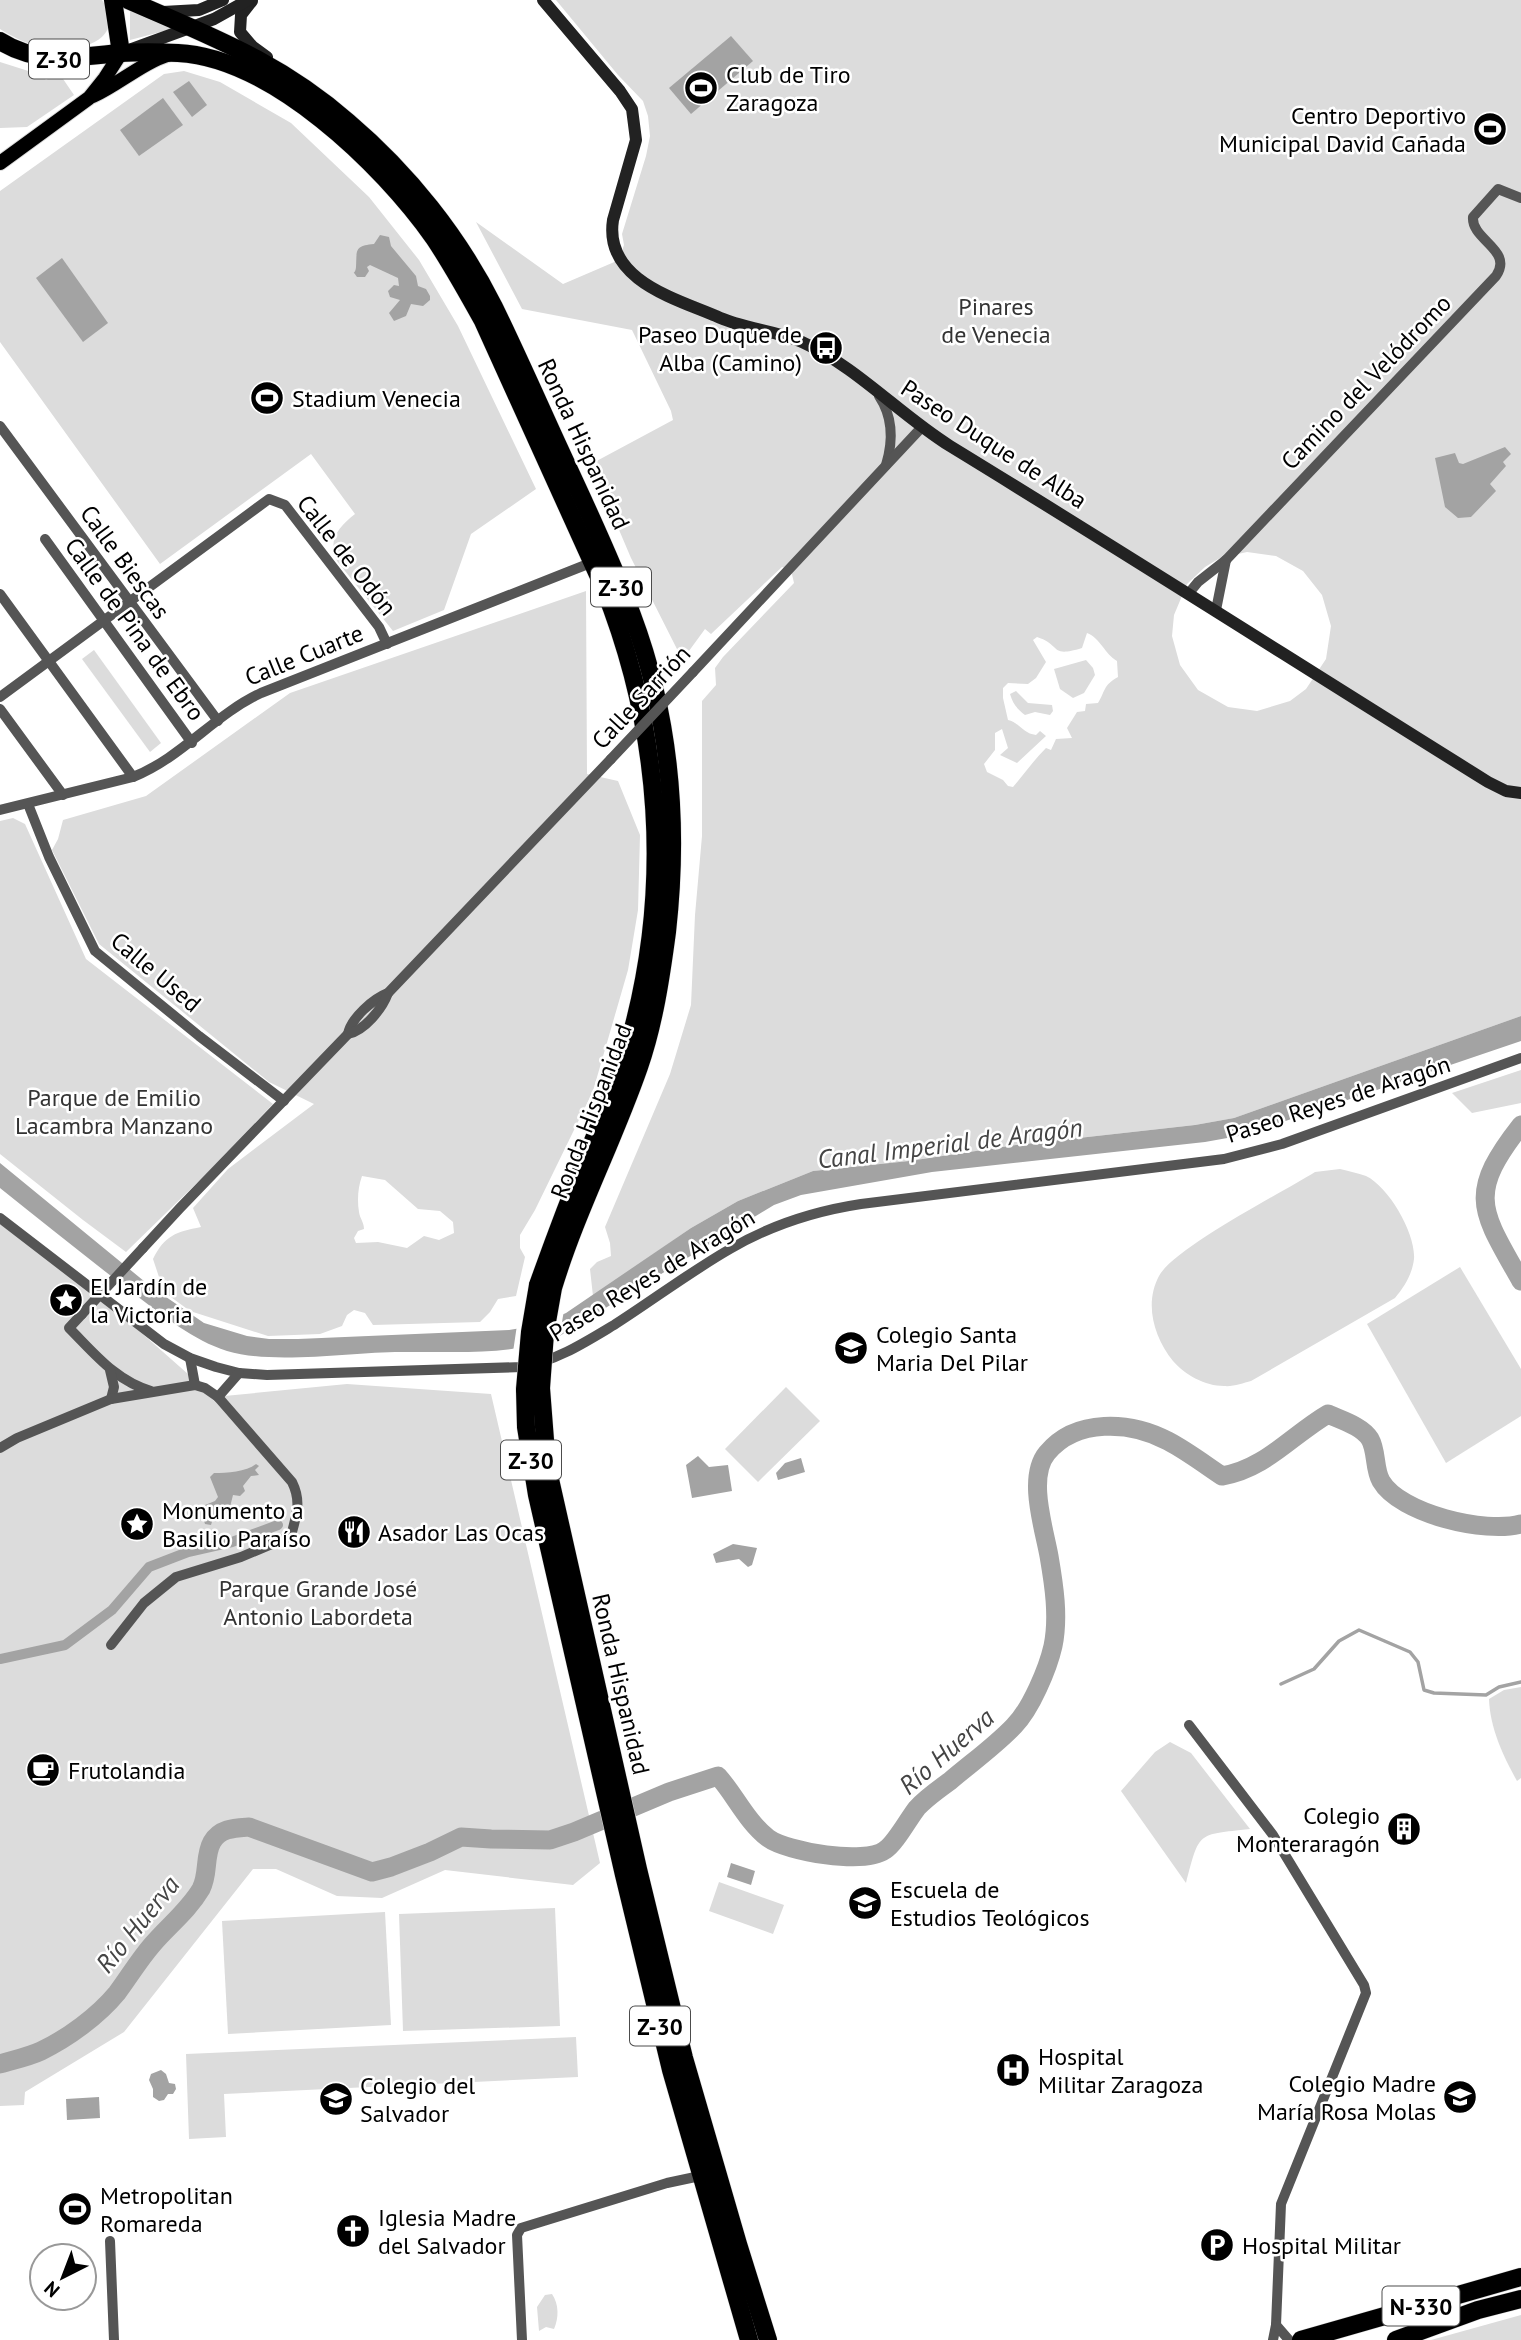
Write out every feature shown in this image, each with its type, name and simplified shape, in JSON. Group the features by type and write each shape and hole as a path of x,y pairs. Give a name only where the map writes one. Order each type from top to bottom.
{"highway":[{"name":"Z-30","path":"113,0 121,53"},
{"name":"Ronda Hispanidad","path":"128,0 240,48 298,82 349,122 384,154 415,188 449,232 493,305 599,556"},
{"name":"Ronda Hispanidad","path":"0,41 39,57 178,53 217,59 276,88 341,137 404,199 460,279 599,556 633,616 653,683 662,726 672,805 670,903 662,968 639,1067 577,1218 545,1287 545,1333 533,1389 544,1446 552,1527 631,1872 661,2030 700,2176 749,2340"},
{"name":"Ronda Hispanidad","path":"631,1872 768,2340"},
{"name":"N-330","path":"1301,2340 1521,2277"},
{"name":"N-330","path":"1396,2340 1521,2299"}],"main road":[{"path":"89,99 121,53"},
{"path":"0,163 89,99 157,59 178,53"}],"street":[{"path":"155,11 199,10 223,0"},
{"path":"121,53 192,28 248,0"},
{"path":"253,0 241,15 239,25 242,36 298,82"},
{"name":"Paseo Duque de Alba","path":"543,0 627,100 634,116 636,140 612,226 615,253 622,265 642,282 720,318 786,336 839,362 922,427 1488,782 1506,791 1521,793"},
{"name":"Camino del Velódromo","path":"1189,593 1198,582 1226,560 1496,276 1501,264 1497,252 1472,221 1476,212 1498,189 1521,198"},
{"path":"877,392 886,408 890,424 890,448 886,466"},
{"name":"Calle Biescas","path":"0,426 218,721"},
{"name":"Calle Sarrión","path":"110,1369 69,1328 348,1034 351,1025 377,998 388,993 922,427"},
{"name":"Calle de Odón","path":"128,602 269,499 285,505 379,627 387,644"},
{"name":"Calle de Pina de Ebro","path":"45,539 192,743"},
{"name":"Calle Cuarte","path":"1,808 133,778 153,769 192,743 240,705 261,693 599,556"},
{"path":"1216,610 1226,560"},
{"path":"0,594 133,778"},
{"path":"0,697 128,602"},
{"path":"0,709 63,795"},
{"name":"Calle Used","path":"28,804 49,857 95,950 179,1020 284,1101"},
{"name":"Paseo Reyes de Aragón","path":"0,1217 164,1343 190,1358 239,1373 283,1376 532,1365 556,1358 591,1339 731,1248 771,1228 806,1216 861,1204 1224,1159 1282,1144 1521,1058"},
{"path":"190,1358 195,1385"},
{"path":"110,1369 125,1380 155,1392"},
{"path":"110,1369 114,1387 111,1399"},
{"path":"218,1397 239,1373"},
{"path":"0,1448 111,1399 195,1385 218,1397 292,1482 297,1491 299,1507 291,1536 241,1557 176,1577 144,1603 111,1645"},
{"path":"1189,1725 1273,1835 1364,1985 1366,1993 1281,2204 1276,2325 1273,2340"},
{"path":"522,2340 517,2238 521,2228 667,2183 700,2176"},
{"path":"110,2241 114,2340"},
{"path":"1276,2325 1289,2340"},
{"path":"1320,2333 1340,2340"}],"green space":[{"path":"0,0 102,0 108,13 109,25 98,40 87,45 63,49 44,48 0,29"},
{"name":"Pinares de Venecia","path":"556,0 1521,0 1521,1016 1234,1118 813,1171 738,1201 691,1228 593,1296 590,1269 597,1262 611,1256 605,1227 670,1074 691,1005 702,836 702,701 716,685 715,668 723,657 794,583 791,570 782,567 711,634 705,629 686,655 680,655 631,558 591,464 673,420 671,411 632,330 522,309 476,222 563,284 619,260 624,245 622,234 650,136 643,101","holes":["1247,552 1276,556 1303,571 1322,595 1331,626 1326,659 1306,689 1290,701 1257,711 1228,707 1198,690 1180,665 1172,636 1174,615 1187,584 1205,567 1220,558","1087,633 1117,661 1118,677 1107,686 1098,703 1086,704 1085,711 1077,712 1067,728 1072,738 1056,739 1051,750 1046,748 1013,787 1008,786 1003,780 987,772 984,764 995,750 995,733 1002,729 1008,748 1000,755 1017,763 1046,736 1040,731 1036,735 1032,734 1008,720 1003,688 1008,683 1028,684 1036,678 1046,662 1033,640 1037,637 1065,652 1082,648"]},
{"path":"130,10 171,25 172,29 130,40"},
{"path":"0,62 41,75 46,80 61,76 74,95 27,127 0,128"},
{"name":"Stadium Venecia","path":"184,71 220,82 291,123 369,197 419,260 458,326 536,489 471,534 444,610 393,631 337,561 333,546 336,534 355,514 311,454 160,564 0,342 0,191 164,74"},
{"path":"586,591 587,774 618,781 640,835 638,910 628,970 593,1091 520,1235 520,1248 525,1257 516,1296 498,1299 480,1322 373,1325 365,1313 354,1310 347,1315 342,1326 320,1334 268,1336 190,1311 164,1292 153,1259 172,1236 201,1227 193,1208 228,1169 314,1104 269,1082 99,944 52,850 63,820 146,796 290,693","holes":["362,1176 385,1180 418,1209 440,1211 453,1222 454,1233 439,1240 424,1236 407,1248 378,1242 356,1243 354,1238 358,1231 364,1229 358,1203"]},
{"path":"94,650 161,743 150,752 82,659"},
{"path":"1086,660 1095,675 1084,693 1073,698 1060,689 1054,669"},
{"path":"1016,691 1028,703 1052,705 1053,711 1050,715 1035,712 1025,715 1011,698 1010,694"},
{"name":"Parque de Emilio Lacambra Manzano","path":"13,818 25,824 86,959 273,1104 126,1252 0,1154 0,821"},
{"path":"1521,1070 1521,1103 1472,1113 1452,1093"},
{"path":"1340,1169 1366,1176 1375,1182 1392,1201 1406,1225 1411,1237 1414,1259 1409,1275 1395,1298 1251,1381 1217,1386 1183,1371 1166,1352 1153,1320 1152,1298 1159,1276 1185,1251 1231,1221 1315,1172"},
{"name":"Parque Grande José Antonio Labordeta","path":"0,1224 111,1306 214,1397 347,1384 491,1394 600,1863 573,1885 445,1870 382,1898 337,1896 276,1869 253,1869 124,2032 25,2092 24,2105 0,2106"},
{"path":"1460,1267 1521,1369 1521,1416 1446,1463 1367,1324"},
{"path":"786,1387 820,1421 758,1482 725,1449"},
{"path":"1521,1687 1521,1778 1517,1781 1498,1742 1489,1699 1504,1690"},
{"path":"1170,1742 1191,1753 1250,1829 1219,1833 1203,1839 1194,1853 1186,1883 1121,1791 1155,1752"},
{"path":"719,1882 784,1905 773,1934 709,1911"},
{"path":"555,1908 560,2026 403,2031 399,1914"},
{"path":"385,1912 391,2025 228,2034 222,1921"},
{"path":"576,2037 578,2077 224,2094 226,2137 189,2139 186,2054"},
{"path":"552,2294 557,2307 556,2325 554,2329 546,2327 539,2331 537,2307 545,2295"},
{"path":"1521,2315 1521,2340 1431,2340"}],"shaded area":[{"path":"731,36 753,61 691,114 669,88"},
{"path":"189,81 207,105 192,117 173,92"},
{"path":"163,98 183,125 139,156 120,130"},
{"path":"380,235 389,237 391,246 416,276 418,286 426,289 430,296 430,300 423,306 411,304 406,316 394,321 389,313 400,300 390,297 388,291 394,285 399,286 398,278 370,265 365,277 357,277 354,273 358,250 374,244"},
{"path":"62,258 108,323 83,342 36,278"},
{"path":"1505,447 1511,454 1503,462 1506,466 1490,484 1496,491 1471,517 1458,518 1445,507 1435,458 1455,453 1459,463 1463,464"},
{"name":"Canal Imperial de Aragón","path":"1521,1016 1521,1041 1244,1135 1205,1142 932,1172 801,1195 774,1205 558,1337 521,1348 313,1357 267,1357 227,1351 203,1341 169,1320 0,1188 0,1163 150,1286 204,1323 247,1336 298,1339 509,1330 539,1325 566,1313 691,1228 738,1201 813,1171 1234,1118"},
{"path":"698,1456 709,1467 728,1465 732,1491 692,1498 686,1465"},
{"path":"801,1458 805,1472 778,1480 776,1473 785,1463"},
{"path":"256,1464 259,1466 255,1470 259,1475 251,1476 243,1486 245,1491 240,1496 233,1495 230,1507 234,1515 214,1515 211,1525 205,1524 200,1507 218,1497 210,1477 214,1473 242,1470"},
{"path":"733,1544 757,1548 752,1565 748,1567 739,1559 716,1563 713,1554"},
{"path":"731,1863 755,1871 751,1885 727,1877"},
{"path":"161,2070 166,2074 169,2083 175,2084 176,2089 173,2094 168,2094 164,2100 159,2101 153,2097 149,2080 151,2074"},
{"path":"99,2097 100,2118 67,2120 66,2099"}],"pier":[{"path":"564,1310 559,1340 538,1349 513,1352 517,1325 538,1321"}],"waterway":[{"name":"Río Huerva","path":"1521,1125 1492,1169 1486,1186 1485,1203 1496,1237 1521,1281"},
{"name":"Río Huerva","path":"0,2064 51,2046 82,2026 109,2002 147,1951 196,1897 205,1877 212,1842 215,1837 228,1830 249,1827 372,1872 430,1852 461,1837 550,1840 669,1792 718,1776 761,1832 778,1843 826,1855 861,1856 885,1850 928,1797 1014,1726 1038,1688 1053,1646 1056,1612 1039,1503 1038,1475 1047,1453 1073,1434 1104,1426 1153,1434 1189,1453 1222,1476 1265,1459 1328,1414 1366,1434 1372,1444 1381,1481 1391,1493 1406,1503 1424,1512 1466,1523 1487,1526 1521,1524"},
{"path":"0,1659 65,1645 112,1610 149,1567 188,1552 232,1542 278,1525"},
{"path":"1281,1684 1314,1669 1339,1641 1359,1630 1410,1652 1418,1662 1424,1690 1434,1693 1486,1695 1499,1687 1521,1682"}],"tram line":[{"path":"1322,2340 1521,2284"}],"place":[{"name":"Club de Tiro Zaragoza","path":"701,88"},
{"name":"Centro Deportivo Municipal David Cañada","path":"1490,129"},
{"name":"Paseo Duque de Alba (Camino)","path":"826,348"},
{"name":"Stadium Venecia","path":"267,398"},
{"name":"El Jardín de la Victoria","path":"66,1300"},
{"name":"Colegio Santa Maria Del Pilar","path":"851,1348"},
{"name":"Monumento a Basilio Paraíso","path":"137,1524"},
{"name":"Asador Las Ocas","path":"354,1532"},
{"name":"Frutolandia","path":"43,1770"},
{"name":"Colegio Monteraragón","path":"1404,1829"},
{"name":"Escuela de Estudios Teológicos","path":"865,1903"},
{"name":"Hospital Militar Zaragoza","path":"1013,2070"},
{"name":"Colegio Madre María Rosa Molas","path":"1460,2097"},
{"name":"Colegio del Salvador","path":"336,2099"},
{"name":"Metropolitan Romareda","path":"75,2209"},
{"name":"Iglesia Madre del Salvador","path":"353,2231"},
{"name":"Hospital Militar","path":"1217,2245"}]}
